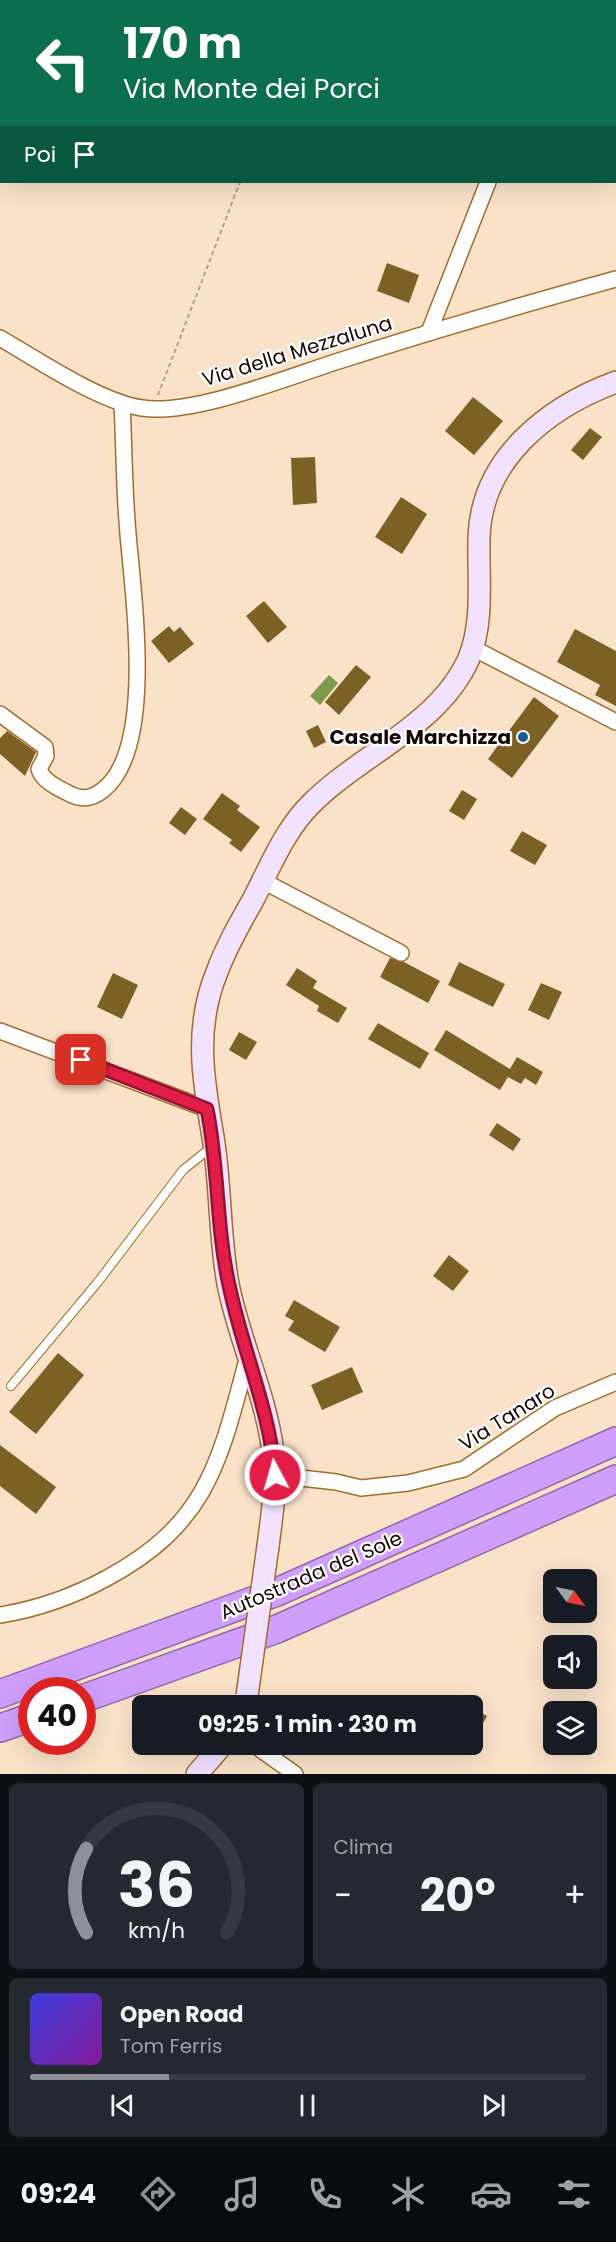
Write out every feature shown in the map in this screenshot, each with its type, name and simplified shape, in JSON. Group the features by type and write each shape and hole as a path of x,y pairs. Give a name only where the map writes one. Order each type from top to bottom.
{"highway":[{"name":"Autostrada del Sole","path":"0,1694 277,1592 616,1441"},
{"name":"Autostrada del Sole","path":"96,1694 277,1629 616,1479"},
{"path":"0,1728 18,1722"}],"street":[{"path":"429,332 489,183"},
{"name":"Via della Mezzaluna","path":"0,338 122,403 152,409 175,408 207,401 429,332 616,279"},
{"path":"247,1695 268,1546 275,1475 270,1438 228,1282 202,1050 207,1000 224,954 262,881 304,811 327,789 435,706 456,681 473,648 477,618 480,522 492,484 510,455 535,427 571,401 616,382"},
{"path":"0,714 45,747 46,756 39,769 42,776 73,796 89,798 100,793 110,783 122,763 134,718 137,669 122,403"},
{"path":"473,648 616,722"},
{"path":"262,881 401,953"},
{"path":"0,1031 207,1109"},
{"path":"0,1615 41,1606 93,1586 149,1553 171,1534 198,1500 216,1462 248,1356"},
{"name":"Via Tanaro","path":"275,1475 336,1482 361,1488 408,1483 464,1469 555,1408 616,1382"},
{"path":"197,1774 213,1755"},
{"path":"268,1755 295,1774"}],"lane":[{"path":"11,1386 92,1290 183,1170 214,1146"}],"path":[{"path":"152,409 240,183"}],"shaded area":[{"path":"329,675 338,683 320,705 310,696"}],"building":[{"path":"387,263 419,275 409,303 377,291"},
{"path":"473,397 503,421 474,455 445,431"},
{"path":"590,428 602,437 583,460 571,450"},
{"path":"315,457 317,503 293,505 291,458"},
{"path":"401,497 427,514 402,554 375,537"},
{"path":"264,601 287,627 268,643 246,616"},
{"path":"169,626 174,632 180,627 194,644 169,663 151,641"},
{"path":"575,629 616,651 616,706 595,695 600,685 557,662"},
{"path":"356,665 371,677 339,715 325,702"},
{"name":"Casale Marchizza","path":"534,697 559,716 512,778 488,759"},
{"path":"318,725 326,742 314,748 306,731"},
{"path":"7,731 36,752 25,776 0,754 0,738"},
{"path":"462,790 477,799 464,820 449,811"},
{"path":"222,793 240,806 237,810 260,827 241,852 229,843 232,840 203,819"},
{"path":"181,807 197,819 185,835 169,823"},
{"path":"522,831 547,845 535,865 510,851"},
{"path":"390,958 404,962 440,981 428,1003 380,977"},
{"path":"459,962 505,984 493,1007 448,985"},
{"path":"297,968 317,981 313,988 347,1008 338,1023 317,1011 319,1006 286,985"},
{"path":"113,973 138,985 122,1019 97,1007"},
{"path":"541,983 562,992 549,1020 528,1010"},
{"path":"378,1023 429,1053 420,1069 368,1039"},
{"path":"446,1030 510,1069 517,1057 543,1072 536,1085 525,1078 521,1084 508,1077 500,1090 434,1050"},
{"path":"239,1032 257,1042 246,1060 229,1050"},
{"path":"497,1123 521,1139 513,1151 489,1135"},
{"path":"449,1255 469,1271 453,1291 433,1276"},
{"path":"294,1300 340,1327 325,1352 288,1330 294,1321 285,1316"},
{"path":"58,1353 84,1375 36,1434 9,1412"},
{"path":"352,1367 363,1392 322,1410 311,1385"},
{"path":"0,1445 56,1487 36,1514 0,1486"}],"place":[{"name":"Casale Marchizza","path":"523,737"}],"route":[{"path":"81,1060 207,1109 213,1136 228,1282 268,1426 275,1475"}]}
